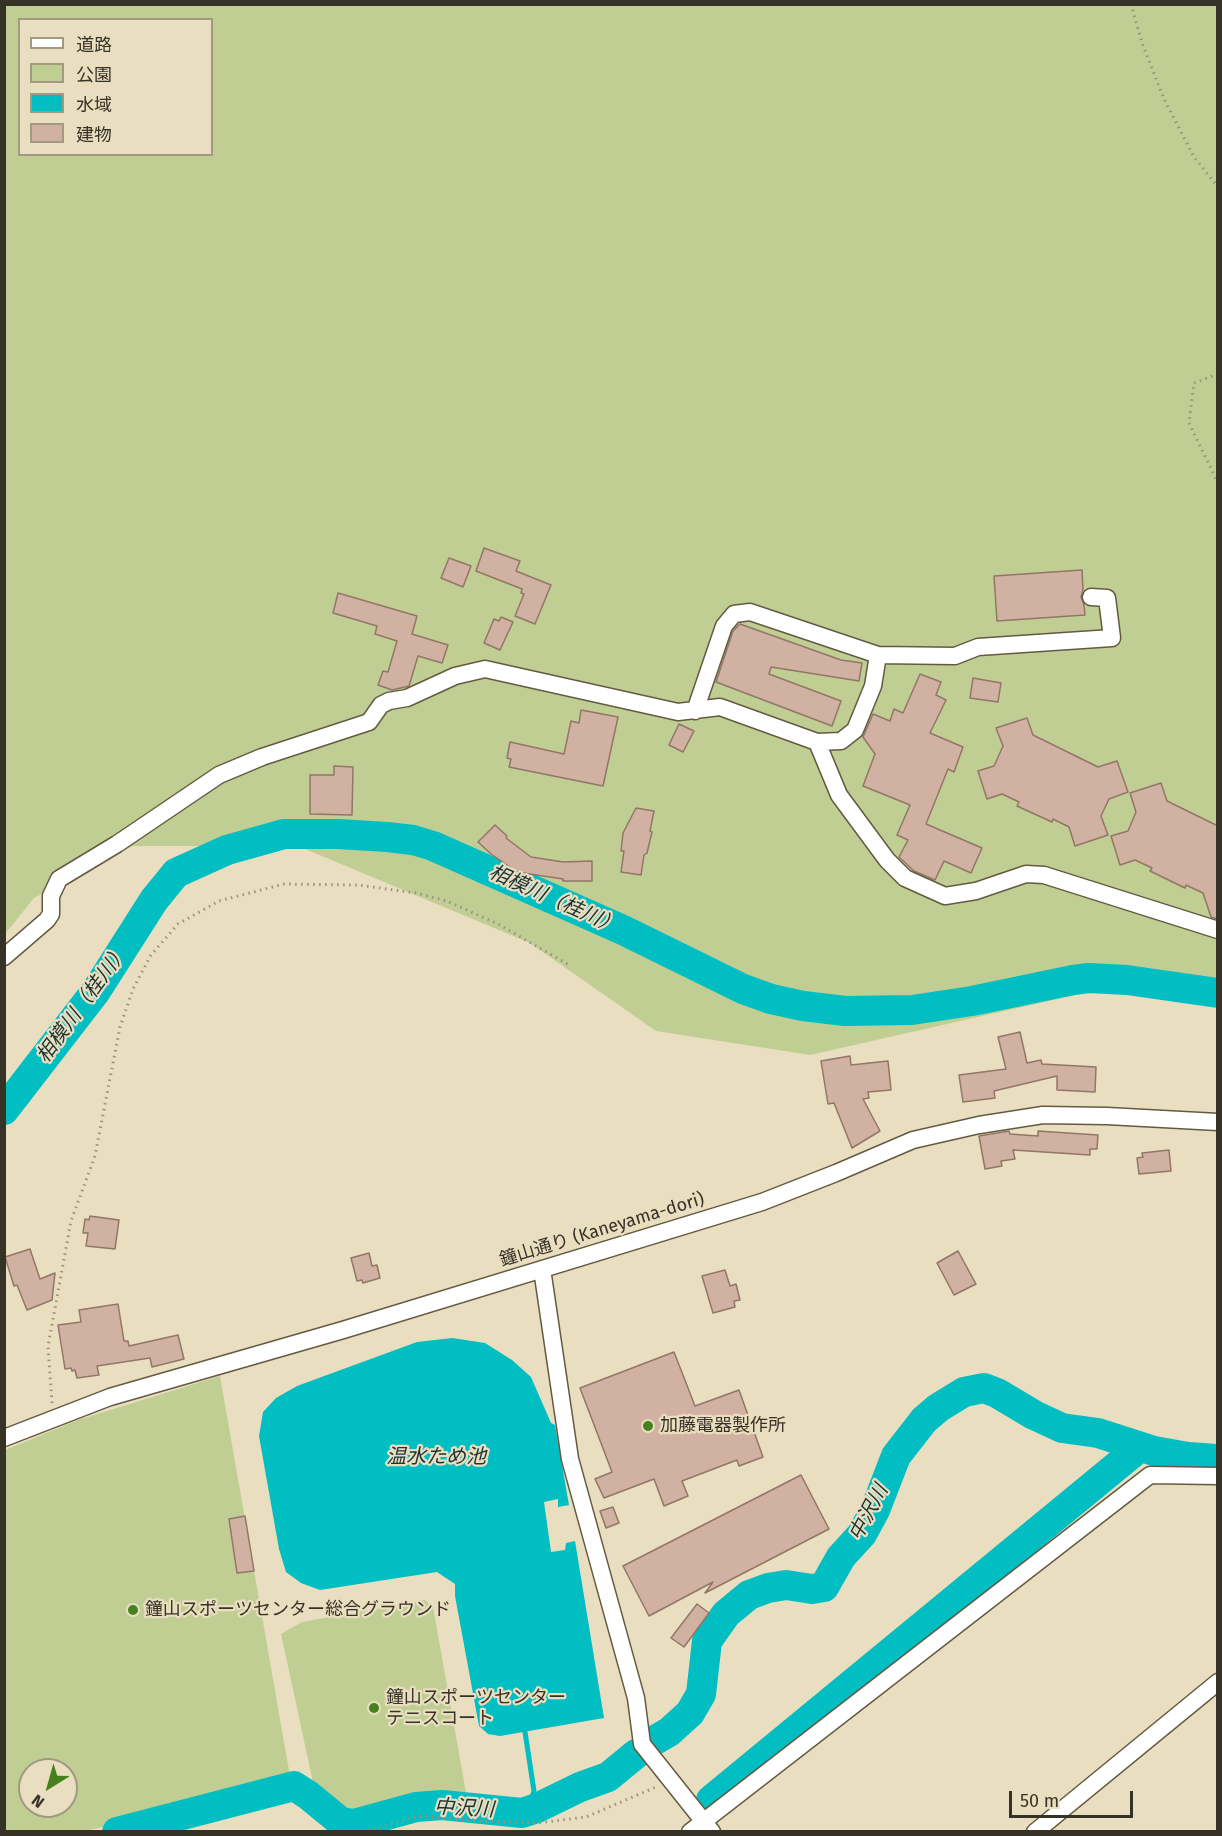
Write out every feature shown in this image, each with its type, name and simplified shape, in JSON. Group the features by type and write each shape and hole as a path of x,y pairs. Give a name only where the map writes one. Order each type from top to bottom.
{"street":[{"path":"695,711 724,626 734,614 750,612 878,655 956,656 978,647 1112,638 1107,598 1091,597"},
{"path":"4,957 47,920 51,914 51,896 59,879 117,844 219,775 262,757 369,722 381,705 388,701 407,698 455,676 486,669 678,712 720,707 817,742 841,741 855,730 873,686 878,655"},
{"path":"817,742 839,795 887,860 905,878 945,896 976,891 1026,874 1044,875 1218,930"},
{"name":"鐘山通り (Kaneyama-dori)","path":"4,1438 110,1397 343,1330 762,1202 913,1140 945,1132 1043,1115 1218,1122"},
{"path":"542,1269 570,1459 636,1698 642,1744 708,1826"},
{"path":"690,1832 708,1826 1150,1475 1218,1476"},
{"path":"1035,1832 1218,1682"}],"path":[{"path":"1131,4 1142,43 1164,99 1194,157 1218,187"},
{"path":"1218,374 1194,383 1189,423 1218,483"},
{"path":"55,1417 48,1346 71,1221 95,1156 120,1027 132,990 151,955 178,924 219,901 285,884 358,885 416,893 447,901 498,924 571,966"},
{"path":"362,1832 419,1816 480,1821 538,1822 586,1818 672,1780"}],"green space":[{"path":"5,5 1217,5 1217,986 1146,979 810,1055 656,1031 530,943 298,846 133,846 34,898 5,934"},
{"name":"鐘山スポーツセンター総合グラウンド","path":"220,1376 291,1782 86,1831 5,1832 5,1450 78,1420"},
{"name":"鐘山スポーツセンター テニスコート","path":"425,1600 433,1607 468,1804 446,1802 408,1806 352,1820 341,1817 308,1791 313,1782 281,1634 302,1622"}],"water":[{"name":"温水ため池","path":"452,1338 485,1343 512,1360 531,1377 551,1423 555,1425 569,1505 558,1507 558,1499 544,1502 551,1552 565,1550 566,1543 575,1541 604,1718 500,1736 488,1734 479,1726 455,1596 455,1584 437,1572 320,1590 301,1583 286,1572 279,1549 259,1436 263,1412 276,1398 297,1386 417,1342"}],"building":[{"path":"484,548 520,561 516,571 551,585 535,624 515,616 524,594 521,593 522,589 476,571"},
{"path":"449,558 471,566 463,587 441,578"},
{"path":"1082,570 1081,597 1085,615 997,621 994,576"},
{"path":"338,593 417,616 412,634 448,645 442,663 418,656 409,686 392,690 378,685 383,671 388,672 397,641 375,634 377,626 333,613"},
{"path":"501,617 513,622 500,650 484,643 494,619 499,621"},
{"path":"740,624 841,660 862,663 859,681 771,667 769,674 841,701 832,726 716,682 733,631"},
{"path":"920,674 941,682 936,695 946,700 930,733 963,747 954,772 948,769 926,824 982,848 971,873 944,861 935,880 914,871 899,857 908,840 897,835 910,805 863,786 875,754 863,737 873,714 890,721 894,709 903,713"},
{"path":"973,678 1001,683 998,702 970,698"},
{"path":"581,710 618,717 603,786 509,767 511,759 507,758 510,742 564,754 571,721 579,723"},
{"path":"1027,718 1033,735 1098,767 1117,761 1128,792 1109,799 1101,816 1108,835 1075,846 1069,827 1017,806 1019,802 1002,794 987,799 978,771 994,766 1003,746 996,728"},
{"path":"679,724 694,731 683,752 669,745"},
{"path":"334,766 353,767 352,815 310,814 310,775 334,775"},
{"path":"1161,783 1167,801 1218,826 1218,919 1211,917 1203,893 1186,885 1185,888 1150,871 1152,868 1135,860 1120,865 1111,836 1128,831 1136,812 1130,793"},
{"path":"636,808 654,811 650,831 652,832 647,853 644,855 641,875 621,872 624,851 621,851 623,833"},
{"path":"495,825 507,836 506,838 531,857 563,862 592,861 592,881 563,881 563,879 517,872 478,842"},
{"path":"1020,1032 1027,1063 1041,1060 1042,1064 1096,1067 1095,1092 1057,1090 1057,1076 994,1091 995,1098 963,1102 959,1075 1006,1069 998,1037"},
{"path":"850,1056 851,1065 888,1061 891,1090 868,1092 869,1098 863,1099 880,1131 852,1148 834,1103 828,1104 821,1061"},
{"path":"1009,1131 1010,1134 1038,1136 1038,1131 1098,1135 1097,1149 1090,1149 1090,1155 1013,1150 1015,1159 1001,1161 1002,1166 985,1169 979,1136"},
{"path":"1169,1150 1171,1171 1139,1174 1137,1158 1143,1157 1142,1153"},
{"path":"90,1216 119,1220 115,1249 86,1246 88,1233 83,1233 85,1219 89,1220"},
{"path":"30,1249 40,1279 55,1273 52,1300 27,1310 17,1285 14,1286 5,1257"},
{"path":"958,1251 976,1284 954,1295 937,1263"},
{"path":"369,1253 372,1266 377,1265 380,1278 363,1283 362,1280 357,1281 351,1258"},
{"path":"725,1270 730,1286 736,1284 740,1300 734,1301 735,1307 713,1313 702,1276"},
{"path":"118,1304 124,1341 128,1341 129,1346 178,1335 184,1359 152,1367 150,1358 97,1366 99,1375 77,1378 75,1370 65,1369 58,1325 81,1322 79,1310"},
{"name":"加藤電器製作所","path":"674,1352 695,1406 739,1390 763,1457 739,1466 737,1460 682,1481 688,1496 664,1506 654,1479 604,1498 595,1479 612,1472 580,1388"},
{"name":"加藤電器製作所","path":"801,1475 829,1529 705,1593 713,1582 649,1616 623,1566"},
{"path":"613,1507 619,1523 606,1528 600,1511"},
{"path":"245,1516 254,1571 237,1573 229,1519"},
{"path":"697,1604 709,1613 684,1647 671,1638"}],"waterway":[{"name":"相模川（桂川）","path":"4,1110 96,991 154,900 176,873 227,850 284,834 387,837 413,840 433,846 623,930 743,989 771,999 803,1006 845,1011 912,1010 972,1001 1089,978 1127,980 1218,993"},
{"name":"中沢川","path":"655,1740 669,1732 690,1713 701,1694 707,1641 726,1614 749,1595 768,1588 786,1585 812,1589 824,1587 841,1557 862,1534 875,1510 896,1456 924,1420 938,1408 964,1392 984,1388 1062,1428 1098,1433 1154,1451 1216,1459"},
{"name":"中沢川","path":"710,1807 711,1800 1140,1447"},
{"path":"525,1732 534,1791 527,1811"},
{"name":"中沢川","path":"117,1832 294,1786 341,1822 354,1824 416,1807 442,1805 522,1813 608,1777 636,1754"}],"place":[{"name":"加藤電器製作所","path":"648,1426"},
{"name":"鐘山スポーツセンター総合グラウンド","path":"133,1610"},
{"name":"鐘山スポーツセンター テニスコート","path":"374,1708"}]}
